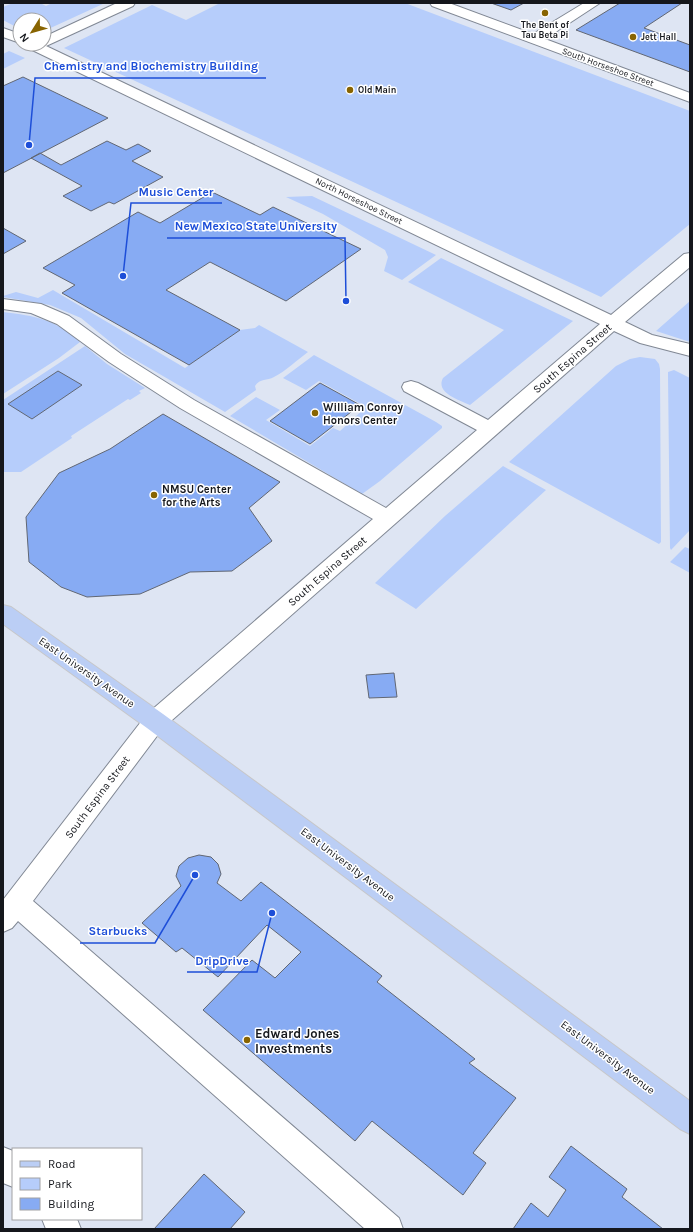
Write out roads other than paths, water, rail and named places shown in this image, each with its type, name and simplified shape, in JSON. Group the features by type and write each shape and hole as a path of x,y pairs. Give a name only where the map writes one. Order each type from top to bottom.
{"main road":[{"name":"East University Avenue","path":"3,613 155,721 690,1119"}],"street":[{"path":"52,37 128,3"},
{"name":"South Horseshoe Street","path":"436,3 690,98"},
{"path":"534,40 593,3"},
{"name":"North Horseshoe Street","path":"52,51 646,339 690,350"},
{"name":"South Espina Street","path":"10,911 155,721 613,322 690,258"},
{"path":"3,304 35,308 63,320 115,358 187,404 388,518"},
{"path":"411,387 490,429"},
{"path":"10,911 388,1229"},
{"path":"3,1162 12,1171"},
{"path":"58,1220 66,1229"}],"place":[{"name":"The Bent of Tau Beta Pi","path":"545,13"},
{"name":"Jett Hall","path":"633,37"},
{"name":"Old Main","path":"350,90"},
{"name":"Chemistry and Biochemistry Building","path":"29,145"},
{"name":"Music Center","path":"123,276"},
{"name":"New Mexico State University","path":"346,301"},
{"name":"William Conroy Honors Center","path":"315,413"},
{"name":"NMSU Center for the Arts","path":"154,495"},
{"name":"Starbucks","path":"195,875"},
{"name":"DripDrive","path":"272,913"},
{"name":"Edward Jones Investments","path":"247,1040"}]}
